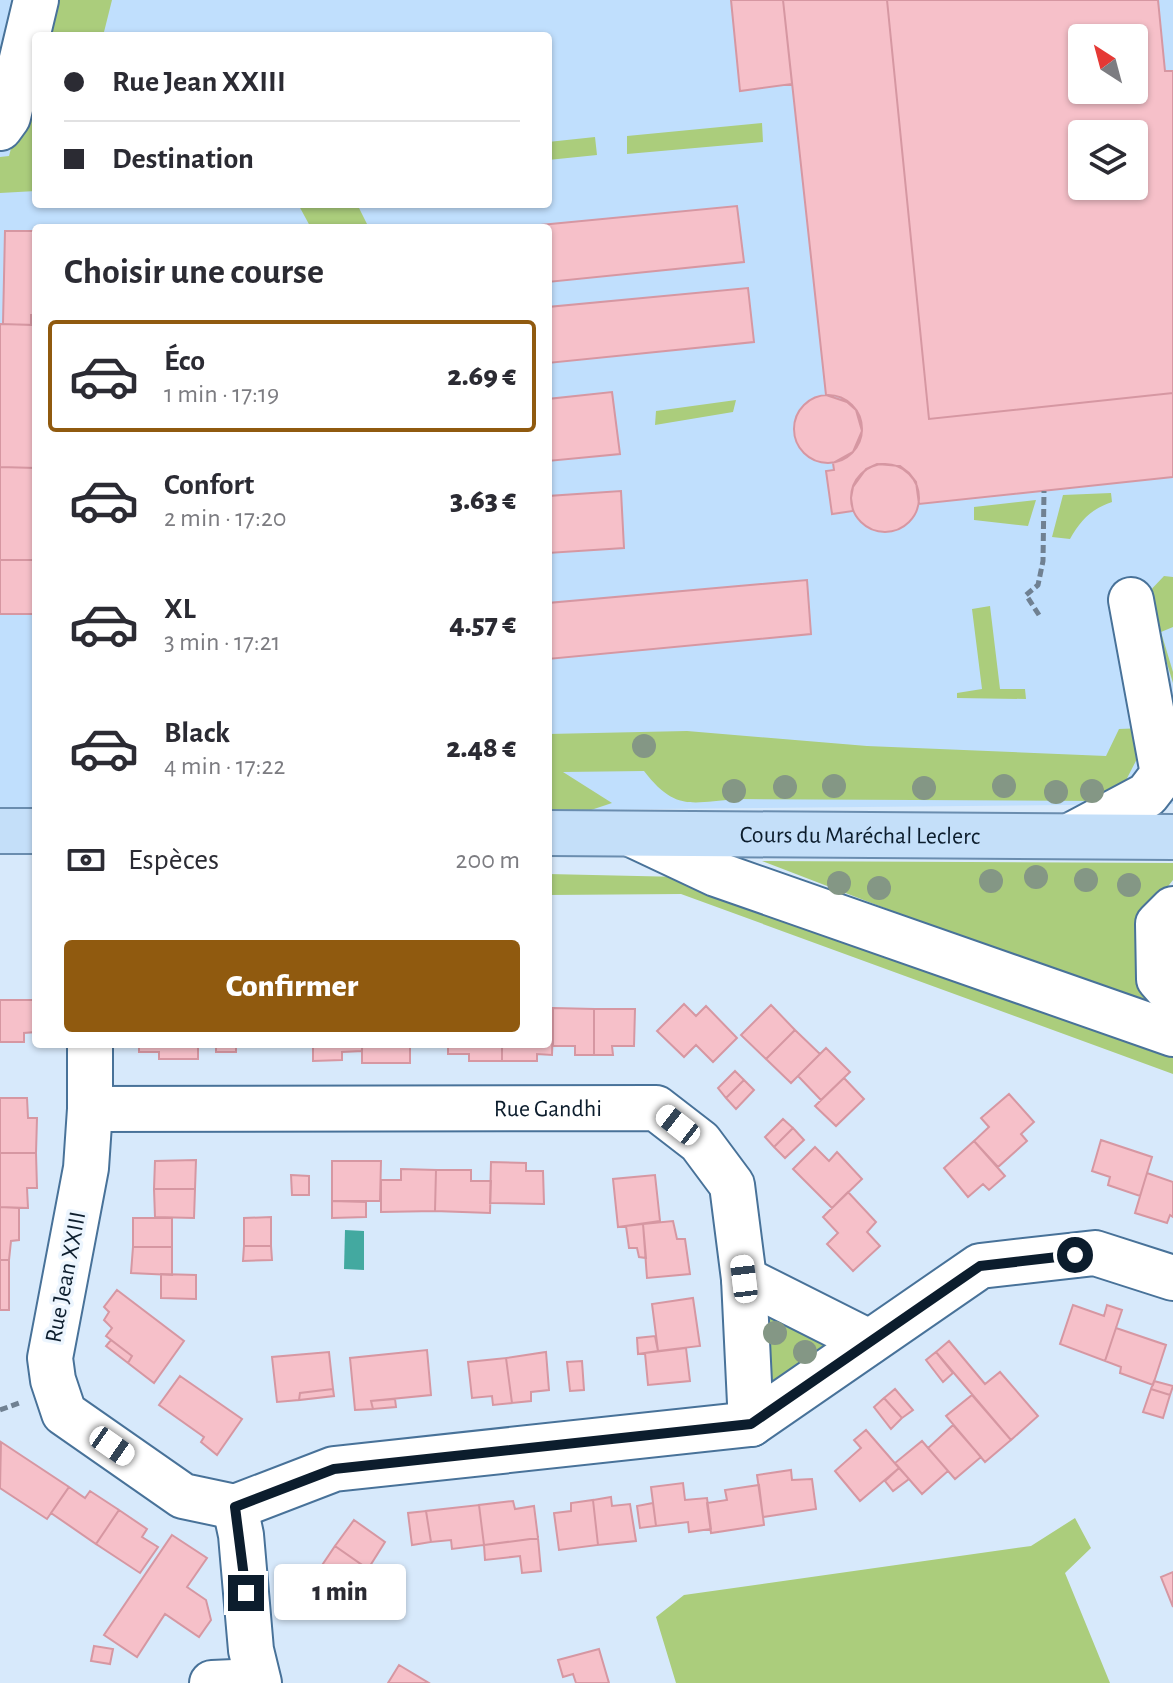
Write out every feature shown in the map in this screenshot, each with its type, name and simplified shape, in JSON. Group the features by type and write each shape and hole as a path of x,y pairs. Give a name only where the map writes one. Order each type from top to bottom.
{"main road":[{"path":"0,831 32,831"},
{"name":"Cours du Maréchal Leclerc","path":"552,833 1173,837"}],"street":[{"path":"0,128 8,117 23,8"},
{"path":"1070,836 1147,795 1163,774 1131,600"},
{"path":"1149,691 1173,736"},
{"path":"631,834 716,874 1173,1034"},
{"path":"1173,909 1158,924 1159,979 1173,995"},
{"name":"Rue Jean XXIII","path":"90,1048 86,1168 50,1358 53,1380 64,1413 183,1496 235,1507"},
{"name":"Rue Gandhi","path":"90,1109 656,1108 700,1142 732,1185 744,1279 751,1424"},
{"path":"212,1683 258,1682 251,1650 241,1535 235,1507 334,1469 751,1424 980,1266 1095,1253 1173,1278"},
{"path":"744,1279 869,1342"}],"path":[{"path":"1039,615 1026,595 1038,585 1043,561 1044,491"}],"shaded area":[{"path":"0,0 1173,0 1173,804 552,810 552,224 32,224 32,808 0,808"},
{"path":"51,0 112,0 104,32 42,32"},
{"path":"32,70 32,191 0,193 0,157 9,156"},
{"path":"762,123 763,142 627,154 627,136"},
{"path":"595,137 597,155 552,160 552,142"},
{"path":"300,208 359,208 367,224 309,224"},
{"path":"736,400 733,412 655,425 656,411"},
{"path":"1111,493 1112,502 1087,516 1070,539 1052,537 1063,495"},
{"path":"1036,500 1028,526 974,520 974,507"},
{"path":"1164,576 1173,577 1173,627 1161,632 1173,672 1173,683 1146,595"},
{"path":"990,606 1000,689 1025,689 1026,699 957,698 957,693 982,689 972,609"},
{"path":"1144,728 1140,753 1122,788 1095,801 736,799 684,802 665,793 644,771 563,772 612,803 582,813 552,811 552,734 687,731 867,746 1106,756 1119,729"},
{"path":"762,861 1173,863 1173,880 1157,900 1163,1015"},
{"path":"552,874 682,877 1173,1053 1173,1074 681,894 552,895"},
{"path":"345,1230 364,1231 364,1270 344,1269"},
{"path":"768,1309 840,1342 765,1395 762,1316"},
{"path":"1075,1518 1091,1548 1065,1573 1110,1683 676,1683 656,1617 684,1595 1031,1546"}],"building":[{"path":"731,0 783,0 792,84 740,91"},
{"path":"783,0 887,0 929,419 1173,393 1173,477 919,504 916,482 909,473 900,466 877,464 866,469 853,487 853,511 832,514 826,471 834,470 833,463 853,452 862,431 856,410 847,402 826,395"},
{"path":"887,0 1158,0 1165,71 1173,71 1173,393 929,419"},
{"path":"737,206 744,262 552,282 550,224"},
{"path":"5,231 32,231 31,325 3,324"},
{"path":"748,288 754,342 552,363 552,307"},
{"path":"0,324 32,325 32,468 0,467"},
{"path":"612,392 620,454 552,461 552,399"},
{"path":"828,395 852,405 862,429 852,453 828,463 804,453 794,429 804,405"},
{"path":"878,464 892,464 904,469 914,479 919,498 914,517 904,527 892,532 878,532 866,527 856,517 851,505 851,491 856,479 866,469"},
{"path":"0,467 32,468 32,560 0,560"},
{"path":"621,491 624,548 552,553 552,496"},
{"path":"0,560 32,560 32,614 0,614"},
{"path":"807,580 811,634 552,659 552,603"},
{"path":"0,1000 32,1000 32,1032 24,1033 24,1042 0,1042"},
{"path":"684,1004 696,1016 706,1006 737,1038 713,1062 696,1045 684,1057 657,1031"},
{"path":"771,1005 795,1030 766,1059 741,1035"},
{"path":"553,1008 594,1009 594,1055 575,1055 575,1046 553,1046"},
{"path":"594,1009 635,1009 634,1046 612,1046 613,1055 594,1055"},
{"path":"553,1022 552,1055 537,1054 537,1061 502,1061 502,1048 552,1048"},
{"path":"795,1030 820,1054 791,1083 766,1059"},
{"path":"139,1048 198,1048 198,1059 159,1059 159,1052 139,1052"},
{"path":"216,1048 236,1048 236,1052 216,1052"},
{"path":"313,1048 362,1048 362,1051 342,1052 342,1060 313,1061"},
{"path":"362,1048 410,1048 410,1063 362,1063"},
{"path":"448,1048 502,1048 502,1061 469,1061 469,1054 448,1054"},
{"path":"826,1048 850,1072 821,1100 798,1076"},
{"path":"735,1071 744,1080 726,1098 718,1088"},
{"path":"844,1078 864,1099 836,1126 815,1106"},
{"path":"744,1080 754,1090 736,1109 726,1098"},
{"path":"1009,1094 1034,1122 1021,1134 1027,1141 998,1167 974,1141 989,1127 981,1118"},
{"path":"0,1098 27,1098 28,1118 37,1118 36,1153 0,1153"},
{"path":"783,1119 793,1128 774,1147 765,1137"},
{"path":"793,1128 804,1140 785,1158 774,1147"},
{"path":"1101,1140 1152,1157 1140,1196 1108,1185 1110,1177 1092,1171"},
{"path":"974,1141 1005,1176 989,1190 983,1184 968,1197 944,1168"},
{"path":"815,1147 829,1161 837,1152 862,1179 832,1208 793,1169"},
{"path":"0,1153 36,1153 37,1188 27,1188 28,1208 0,1207"},
{"path":"196,1160 195,1189 154,1189 155,1161"},
{"path":"332,1161 381,1161 380,1201 332,1201"},
{"path":"491,1162 526,1163 526,1171 543,1171 544,1204 490,1203"},
{"path":"401,1169 436,1170 435,1211 381,1212 381,1180 401,1180"},
{"path":"436,1170 471,1170 471,1181 491,1181 490,1213 435,1211"},
{"path":"1147,1173 1173,1182 1173,1217 1170,1215 1167,1223 1135,1213"},
{"path":"291,1175 309,1176 309,1195 292,1195"},
{"path":"655,1175 660,1221 618,1227 613,1179"},
{"path":"154,1189 195,1189 194,1218 155,1217"},
{"path":"848,1192 876,1222 867,1232 880,1246 853,1271 827,1244 838,1233 823,1217"},
{"path":"332,1201 366,1202 366,1217 332,1218"},
{"path":"0,1207 19,1208 19,1240 11,1241 9,1260 0,1260"},
{"path":"271,1217 271,1246 244,1246 244,1218"},
{"path":"133,1218 172,1218 172,1247 133,1247"},
{"path":"673,1221 677,1239 685,1239 690,1274 647,1278 643,1224"},
{"path":"643,1224 646,1258 639,1257 637,1248 629,1248 626,1226"},
{"path":"244,1246 271,1246 272,1260 243,1261"},
{"path":"133,1247 172,1247 172,1275 131,1273"},
{"path":"0,1260 9,1260 9,1310 0,1310"},
{"path":"161,1274 196,1275 196,1299 161,1298"},
{"path":"117,1290 184,1341 154,1383 128,1363 132,1356 106,1336 112,1328 104,1320 109,1312 104,1307"},
{"path":"693,1298 700,1346 658,1351 652,1304"},
{"path":"1073,1305 1104,1316 1107,1305 1122,1310 1105,1361 1060,1344"},
{"path":"1116,1328 1166,1345 1153,1385 1120,1373 1121,1367 1105,1361"},
{"path":"655,1336 658,1351 638,1354 637,1338"},
{"path":"111,1340 132,1356 128,1363 106,1346"},
{"path":"949,1341 985,1384 1000,1372 1038,1416 1011,1440 936,1352"},
{"path":"686,1348 690,1381 648,1385 645,1353"},
{"path":"427,1350 431,1395 371,1401 373,1409 355,1410 350,1358"},
{"path":"329,1352 333,1389 300,1393 299,1400 277,1402 272,1357"},
{"path":"546,1352 549,1390 531,1392 531,1401 512,1403 506,1358"},
{"path":"936,1352 953,1373 943,1382 926,1360"},
{"path":"506,1358 512,1403 493,1405 492,1396 472,1398 468,1362"},
{"path":"582,1361 584,1390 570,1391 567,1362"},
{"path":"180,1376 242,1419 217,1455 201,1442 204,1437 159,1405"},
{"path":"1154,1381 1173,1386 1170,1395 1151,1389"},
{"path":"333,1389 334,1396 299,1400 300,1393"},
{"path":"895,1389 913,1410 902,1418 884,1398"},
{"path":"1151,1389 1170,1395 1163,1418 1143,1412"},
{"path":"972,1395 1011,1440 985,1462 946,1416"},
{"path":"884,1398 902,1418 891,1429 874,1407"},
{"path":"395,1399 396,1407 373,1409 371,1401"},
{"path":"953,1425 981,1457 955,1479 928,1448"},
{"path":"866,1430 899,1468 860,1501 835,1471 861,1448 854,1440"},
{"path":"922,1441 948,1471 922,1494 895,1463"},
{"path":"1,1442 69,1487 47,1519 0,1488"},
{"path":"899,1468 909,1479 893,1491 885,1481"},
{"path":"791,1470 792,1480 812,1479 816,1509 763,1517 757,1475"},
{"path":"683,1483 685,1500 707,1498 711,1529 689,1532 688,1522 656,1526 651,1487"},
{"path":"759,1485 764,1525 711,1533 707,1503 727,1500 725,1490"},
{"path":"69,1487 85,1498 90,1491 119,1510 96,1544 51,1513"},
{"path":"611,1497 612,1506 630,1504 636,1541 598,1545 593,1500"},
{"path":"593,1500 598,1545 559,1550 554,1513 571,1511 571,1503"},
{"path":"513,1501 515,1509 534,1506 538,1538 484,1545 479,1505"},
{"path":"653,1503 656,1526 640,1528 637,1506"},
{"path":"479,1505 484,1545 452,1549 451,1540 431,1542 426,1511"},
{"path":"119,1510 147,1529 142,1537 158,1547 140,1573 96,1544"},
{"path":"426,1511 431,1542 412,1545 408,1513"},
{"path":"354,1520 385,1542 368,1569 335,1546"},
{"path":"172,1535 207,1558 187,1587 206,1600 211,1620 199,1637 165,1614 137,1657 104,1635"},
{"path":"538,1538 541,1571 522,1573 520,1556 485,1560 484,1545"},
{"path":"335,1546 368,1569 348,1598 340,1593 329,1609 304,1592"},
{"path":"1173,1572 1173,1607 1161,1577"},
{"path":"94,1646 113,1649 110,1664 91,1661"},
{"path":"599,1649 609,1683 576,1683 573,1674 563,1677 558,1660"},
{"path":"399,1665 429,1683 388,1683"}],"route":[{"path":"246,1593 235,1507 334,1469 751,1424 932,1296 980,1266 1075,1255"}]}
